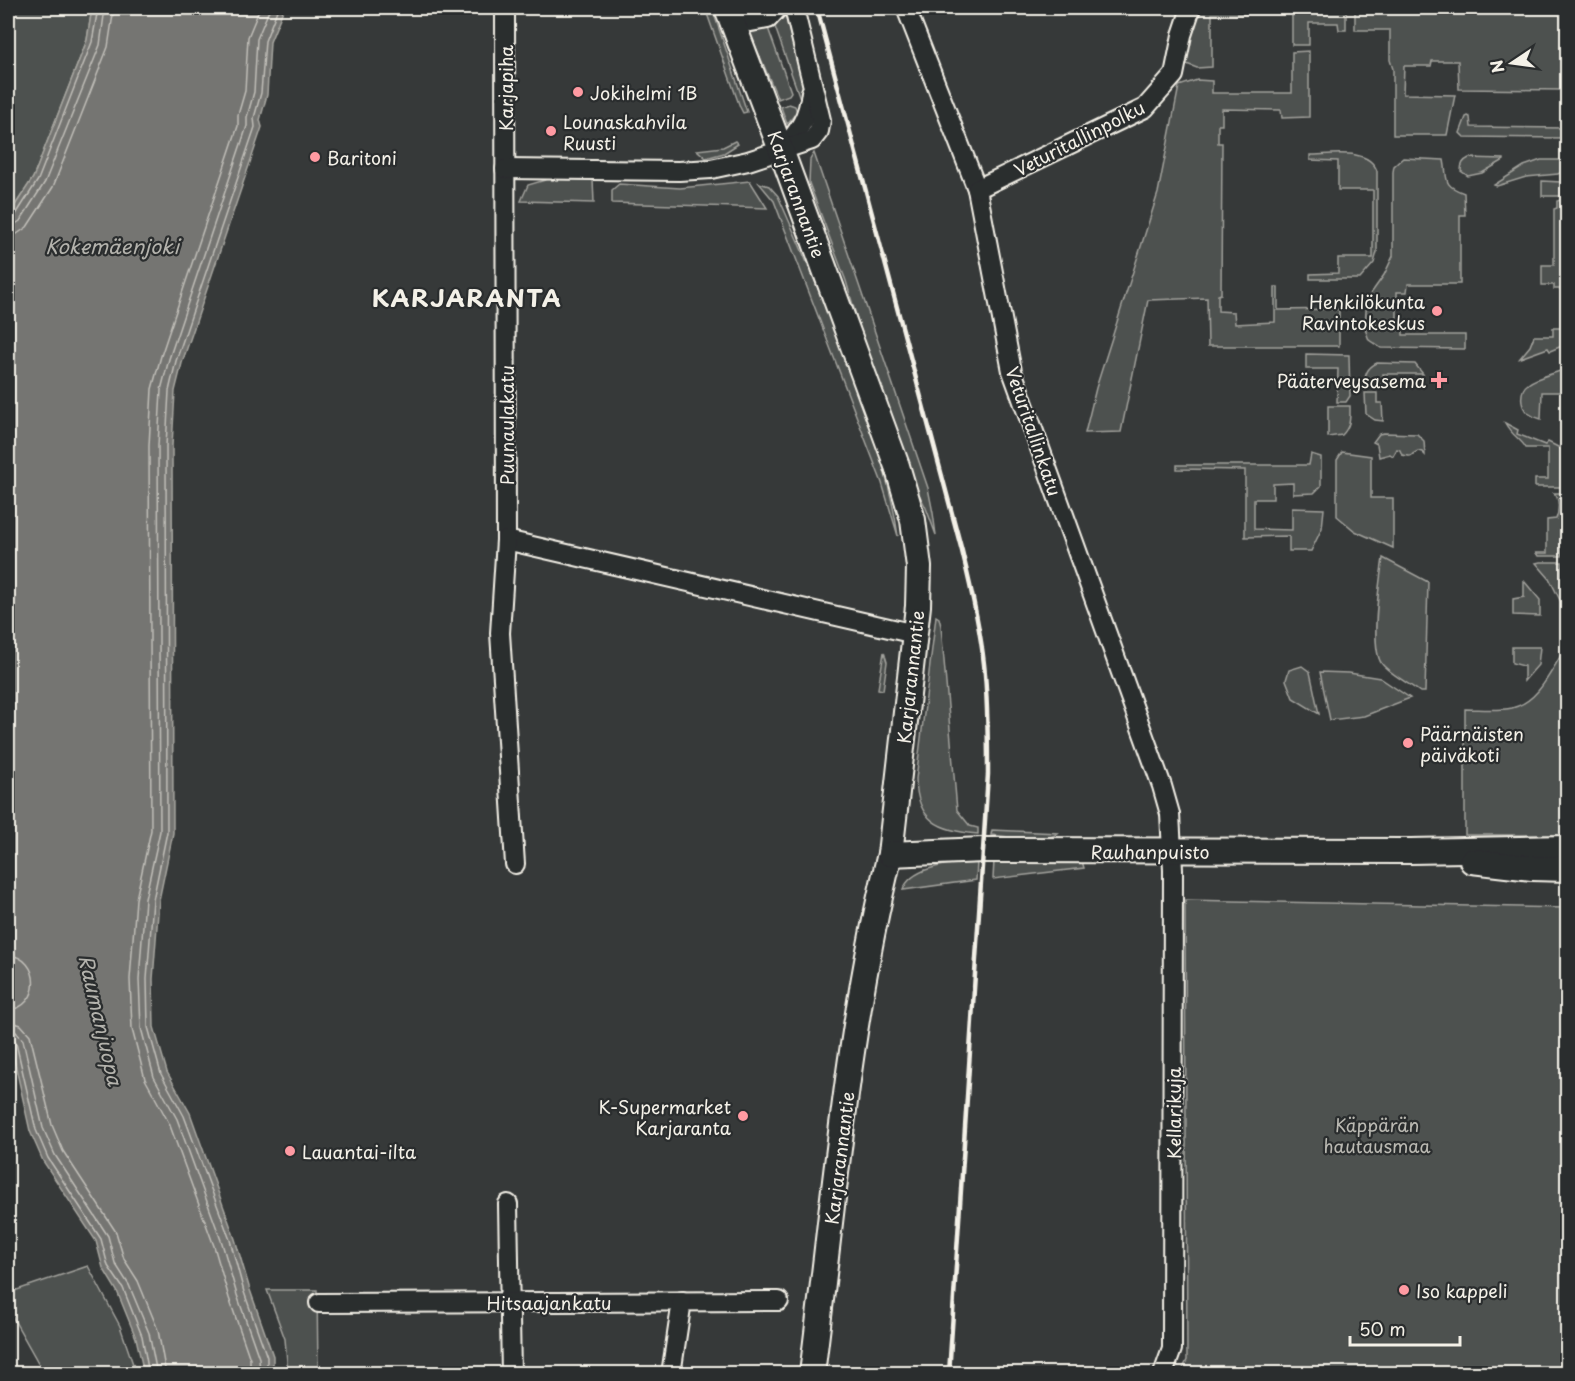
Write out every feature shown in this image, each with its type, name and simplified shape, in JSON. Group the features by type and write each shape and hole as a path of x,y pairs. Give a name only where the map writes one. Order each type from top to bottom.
{"main road":[{"name":"Karjarannantie","path":"729,14 897,466 913,520 919,567 918,606 890,854 881,891 858,1020 812,1374"},
{"name":"Rauhanpuisto","path":"890,854 983,850 1410,851 1568,848"},
{"name":"Rauhanpuisto","path":"1410,851 1502,866 1568,869"}],"street":[{"name":"Karjapiha","path":"505,8 505,169"},
{"path":"729,14 751,22 768,19 778,8"},
{"path":"505,169 690,170 730,165 812,140 819,131 821,120 813,79 794,8"},
{"name":"Veturitallinkatu","path":"906,8 977,189 1012,371 1162,786 1170,814 1173,851"},
{"name":"Veturitallinpolku","path":"977,189 1145,108 1174,75 1182,35 1191,8"},
{"name":"Puunaulakatu","path":"505,169 506,540 500,633 515,864"},
{"path":"506,540 915,634"},
{"name":"Kellarikuja","path":"1163,1374 1172,1348 1173,851"},
{"path":"508,1204 511,1374"},
{"path":"671,1374 682,1301"},
{"name":"Hitsaajankatu","path":"318,1303 779,1301"}],"green space":[{"path":"8,8 92,8 87,40 33,178 8,216"},
{"path":"705,8 712,8 747,112 743,113 740,107"},
{"path":"1201,8 1346,8 1346,30 1339,30 1338,23 1309,23 1309,45 1292,45 1292,14 1212,14 1212,67 1197,68 1184,63 1191,27"},
{"path":"1355,8 1567,8 1567,90 1459,89 1458,61 1432,61 1431,66 1404,66 1403,94 1455,95 1447,135 1393,135 1393,69 1390,60 1390,30 1355,30"},
{"path":"785,15 804,87 802,104 774,24"},
{"path":"768,28 791,92 778,99 750,33"},
{"path":"1309,51 1309,117 1282,118 1281,110 1222,109 1222,125 1218,125 1218,143 1222,143 1221,294 1218,295 1218,311 1234,312 1235,324 1275,322 1275,287 1278,287 1278,310 1339,309 1339,346 1208,346 1207,298 1148,300 1121,432 1085,433 1096,388 1158,193 1179,86 1197,80 1212,81 1212,93 1292,93 1292,52"},
{"path":"789,104 795,106 797,112 787,124 781,107"},
{"path":"1468,116 1471,127 1567,128 1567,138 1464,137 1460,133"},
{"path":"735,141 738,144 724,153 706,158 697,150 723,147"},
{"path":"814,153 928,488 936,535 869,360 846,281 809,183 810,160"},
{"path":"1310,155 1358,155 1373,163 1377,171 1377,252 1374,263 1360,279 1310,279 1310,274 1338,273 1338,258 1373,258 1373,190 1338,190 1338,161 1310,160"},
{"path":"1403,158 1444,160 1447,181 1452,187 1464,193 1465,215 1460,215 1460,284 1408,284 1407,292 1397,292 1397,325 1365,324 1367,299 1384,275 1393,256 1393,172 1394,166"},
{"path":"1469,158 1504,160 1482,173 1468,176 1461,169 1465,160"},
{"path":"1541,160 1565,160 1564,170 1558,174 1526,177 1494,185 1524,166"},
{"path":"552,178 593,180 594,203 521,201 528,185"},
{"path":"750,181 767,208 612,203 612,190 619,184 680,188"},
{"path":"1542,181 1561,182 1564,188 1561,188 1561,196 1542,196"},
{"path":"759,183 769,186 778,196 832,322 878,449 890,492 898,536 882,483 774,201"},
{"path":"1561,200 1561,227 1565,227 1565,285 1560,289 1554,289 1554,285 1542,285 1542,265 1554,265 1554,209 1557,208 1557,201"},
{"path":"1561,292 1563,293 1563,330 1565,331 1562,346 1550,351 1548,348 1520,358 1530,346 1534,336 1553,336 1553,328 1561,328"},
{"path":"1365,329 1403,329 1403,335 1465,335 1465,349 1381,348 1369,340"},
{"path":"1306,354 1349,355 1350,396 1346,402 1337,402 1338,369 1306,369"},
{"path":"1377,363 1415,364 1423,374 1383,374 1383,386 1364,387 1367,372"},
{"path":"1563,370 1563,392 1542,392 1541,419 1528,413 1523,407 1522,398 1525,387 1535,379"},
{"path":"1365,393 1377,393 1377,403 1382,403 1383,421 1375,420 1366,414"},
{"path":"1328,406 1350,406 1350,418 1342,435 1328,437"},
{"path":"1505,423 1518,430 1517,434 1545,445 1548,442 1562,449 1563,487 1535,487 1535,479 1548,479 1548,448 1526,448"},
{"path":"1379,434 1417,434 1424,441 1425,455 1418,451 1410,456 1402,455 1397,449 1393,456 1390,454 1379,457 1377,444 1373,442"},
{"path":"1342,452 1371,456 1371,498 1393,498 1393,548 1355,531 1337,516 1337,460"},
{"path":"1311,454 1321,457 1321,486 1314,493 1293,494 1293,483 1273,484 1273,499 1254,499 1254,529 1292,530 1292,508 1324,509 1322,528 1311,551 1289,551 1289,536 1245,537 1245,470 1177,469 1177,465 1309,465"},
{"path":"1554,493 1562,493 1562,556 1538,556 1536,553 1547,553 1547,520 1556,519 1557,516 1558,502"},
{"path":"1383,558 1428,582 1425,692 1420,692 1390,671 1382,664 1378,656 1376,613"},
{"path":"1562,562 1560,600 1549,578 1536,563"},
{"path":"1524,581 1540,600 1540,616 1513,615 1513,599 1524,597"},
{"path":"936,616 941,626 957,810 970,826 978,828 978,834 952,830 933,821 926,814 917,793 916,779"},
{"path":"1567,646 1567,835 1465,835 1465,709 1501,709 1522,704 1531,698 1545,682"},
{"path":"1512,647 1540,647 1538,665 1524,681 1524,666 1512,663"},
{"path":"884,652 887,662 883,690 878,689"},
{"path":"1302,666 1310,672 1319,714 1293,698 1286,680 1289,670"},
{"path":"1320,672 1349,673 1380,678 1410,698 1364,716 1330,720"},
{"path":"992,830 1058,833 1044,838 1026,838 991,835"},
{"path":"977,861 976,880 903,890 915,875 924,871 935,867"},
{"path":"994,861 1082,861 1084,868 993,879"},
{"name":"Käppärän hautausmaa","path":"1185,900 1567,908 1567,1373 1181,1373 1187,1360"},
{"path":"88,1266 120,1326 136,1373 44,1373 8,1309 8,1293"},
{"path":"267,1290 317,1290 318,1373 288,1373 285,1339"}],"water":[{"name":"Kokemäenjoki","path":"92,8 284,8 270,42 267,95 260,120 262,127 182,363 175,391 172,446 173,833 159,900 153,979 154,1027 167,1072 190,1113 235,1239 273,1356 273,1373 144,1373 136,1338 117,1291 103,1268 96,1241 43,1161 30,1131 8,1032 11,984 8,931 8,216 33,178 87,40"}],"railway":[{"path":"817,8 962,551 978,621 985,678 988,774 949,1374"}],"place":[{"name":"Jokihelmi 1B","path":"578,92"},
{"name":"Lounaskahvila Ruusti","path":"551,131"},
{"name":"Baritoni","path":"315,157"},
{"name":"Henkilökunta Ravintokeskus","path":"1437,311"},
{"name":"Pääterveysasema","path":"1439,380"},
{"name":"Päärnäisten päiväkoti","path":"1408,743"},
{"name":"K-Supermarket Karjaranta","path":"743,1116"},
{"name":"Lauantai-ilta","path":"290,1151"},
{"name":"Iso kappeli","path":"1404,1290"}],"district":[{"name":"KARJARANTA","path":"467,297"}],"water label":[{"name":"Raumanjuopa","path":"101,1020"}]}
